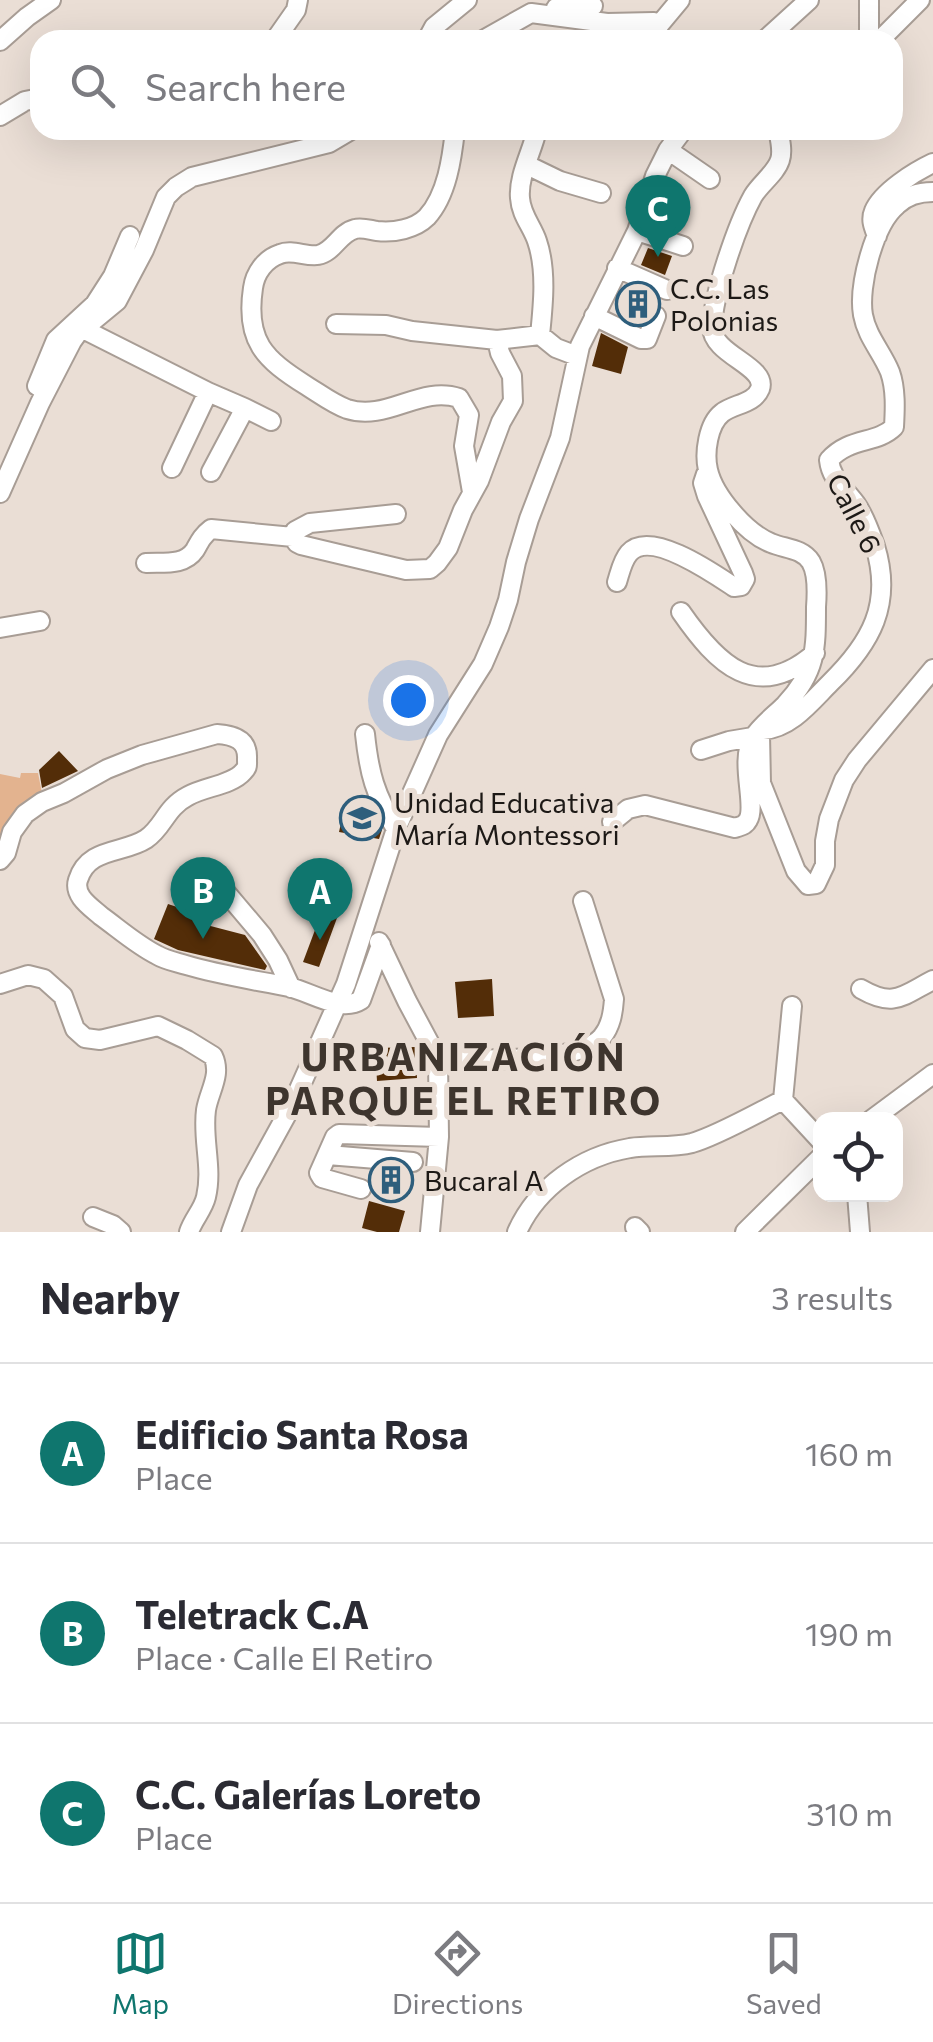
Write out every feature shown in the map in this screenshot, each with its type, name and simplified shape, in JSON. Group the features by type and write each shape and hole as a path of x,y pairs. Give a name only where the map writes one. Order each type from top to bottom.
{"street":[{"path":"0,41 26,16 51,0"},
{"path":"282,30 298,0"},
{"path":"433,30 467,0"},
{"path":"644,0 652,28"},
{"path":"652,28 680,0"},
{"path":"776,30 809,0"},
{"path":"868,0 869,30"},
{"path":"890,30 920,0"},
{"path":"501,30 531,13 550,8 593,6"},
{"path":"531,13 652,28"},
{"path":"517,30 531,13"},
{"path":"0,116 30,100"},
{"path":"0,493 72,341 117,301 166,197 192,177 334,140"},
{"path":"453,140 446,182 427,217 404,230 354,229 330,250 317,255 280,253 262,266 254,280 252,328 257,345 274,363 345,408 376,412 428,396 458,398 470,414 464,446 472,492"},
{"path":"534,140 519,194 522,212 540,255 540,335"},
{"path":"230,1232 248,1184 292,1104 338,1004 396,829 438,736 483,664 498,628 516,562 560,438 577,356 637,230 655,176 675,140"},
{"path":"617,582 629,553 648,544 689,559 734,587 745,579 703,483 706,446 715,422 722,412 752,398 759,391 760,382 756,373 718,345 712,323 732,246 755,192 779,164 780,140"},
{"path":"668,150 710,179"},
{"path":"877,237 873,212 882,200 900,183 933,163"},
{"path":"527,165 560,181 601,192"},
{"name":"Calle 6","path":"757,734 794,718 840,674 874,627 882,569 857,506 830,472 830,460 847,445 888,433 894,427 892,378 868,332 862,311 863,286 882,222 906,198 933,192"},
{"path":"637,230 683,246"},
{"path":"0,468 56,340 95,304 113,276 130,236"},
{"path":"617,268 667,290"},
{"path":"594,316 641,339 648,336 656,316"},
{"path":"336,324 497,340 540,335 556,348 577,356"},
{"path":"83,329 271,421"},
{"path":"353,506 304,515 296,542 406,570 430,569 438,563 513,401 512,376 497,340"},
{"path":"172,468 208,392"},
{"path":"211,472 245,408"},
{"path":"612,822 638,806 735,828 744,825 750,807 747,764 757,734 794,696 815,653 816,601 810,560 801,553 769,543 748,529 714,486 707,469"},
{"path":"146,563 184,561 192,555 202,535 211,530 298,532 310,523 396,514"},
{"path":"681,612 724,662 750,676 782,675 815,653"},
{"path":"0,628 40,620"},
{"path":"757,734 761,783 796,872 808,885 816,884 824,865 830,819 844,780 933,669"},
{"path":"0,860 25,814 42,802 107,768 142,755 228,734 242,740 248,750 248,765 242,774 186,796 147,838 124,849 110,850 88,864 77,881 84,903 160,957 210,972 292,988 338,1004 357,1003 366,991 381,945"},
{"path":"364,734 368,768 396,829"},
{"path":"701,750 757,734"},
{"path":"218,882 262,935 292,988"},
{"path":"438,1059 570,1054 600,1040 613,1014 614,1000 583,901"},
{"path":"366,921 438,1059 439,1137 430,1232"},
{"path":"0,984 28,975 44,979 62,996 75,1029 85,1038 100,1040 158,1026 213,1056 218,1069 206,1109 206,1201 189,1232"},
{"path":"861,989 892,1001 933,980"},
{"path":"346,984 366,991 400,983"},
{"path":"792,1006 783,1100 813,1132"},
{"path":"882,1112 933,1074"},
{"path":"516,1232 546,1190 576,1166 631,1148 692,1143 783,1100"},
{"path":"362,1189 322,1178 319,1173 338,1134 439,1137"},
{"path":"328,1155 413,1162"},
{"path":"744,1232 813,1165"},
{"path":"858,1202 860,1232"},
{"path":"94,1217 121,1232"}],"shaded area":[{"path":"21,773 38,773 42,793 20,809 0,847 0,774 20,778"}],"building":[{"path":"662,207 682,212 677,231 658,225"},
{"path":"648,248 672,256 665,275 641,265"},
{"name":"C.C. Las Polonias","path":"632,288 655,299 639,324 618,314"},
{"path":"601,333 628,347 621,374 592,366"},
{"path":"59,751 78,771 42,788 39,770"},
{"path":"343,814 376,819 382,830 379,839 339,832"},
{"path":"168,904 201,915 199,923 245,935 267,966 265,970 178,950 154,939"},
{"path":"321,914 337,918 319,967 303,962"},
{"path":"492,979 494,1016 458,1018 455,982"},
{"path":"415,1047 417,1078 377,1081 375,1048"},
{"name":"Bucaral A","path":"373,1171 410,1174 410,1194 373,1194"},
{"path":"369,1201 405,1211 399,1232 362,1228"}],"place":[{"name":"C.C. Galerías Loreto","path":"658,257"},
{"name":"C.C. Las Polonias","path":"638,304"},
{"name":"Unidad Educativa María Montessori","path":"362,818"},
{"name":"Teletrack C.A","path":"203,939"},
{"name":"Edificio Santa Rosa","path":"320,940"},
{"name":"Bucaral A","path":"391,1180"}],"district":[{"name":"URBANIZACIÓN PARQUE EL RETIRO","path":"464,1077"}]}
